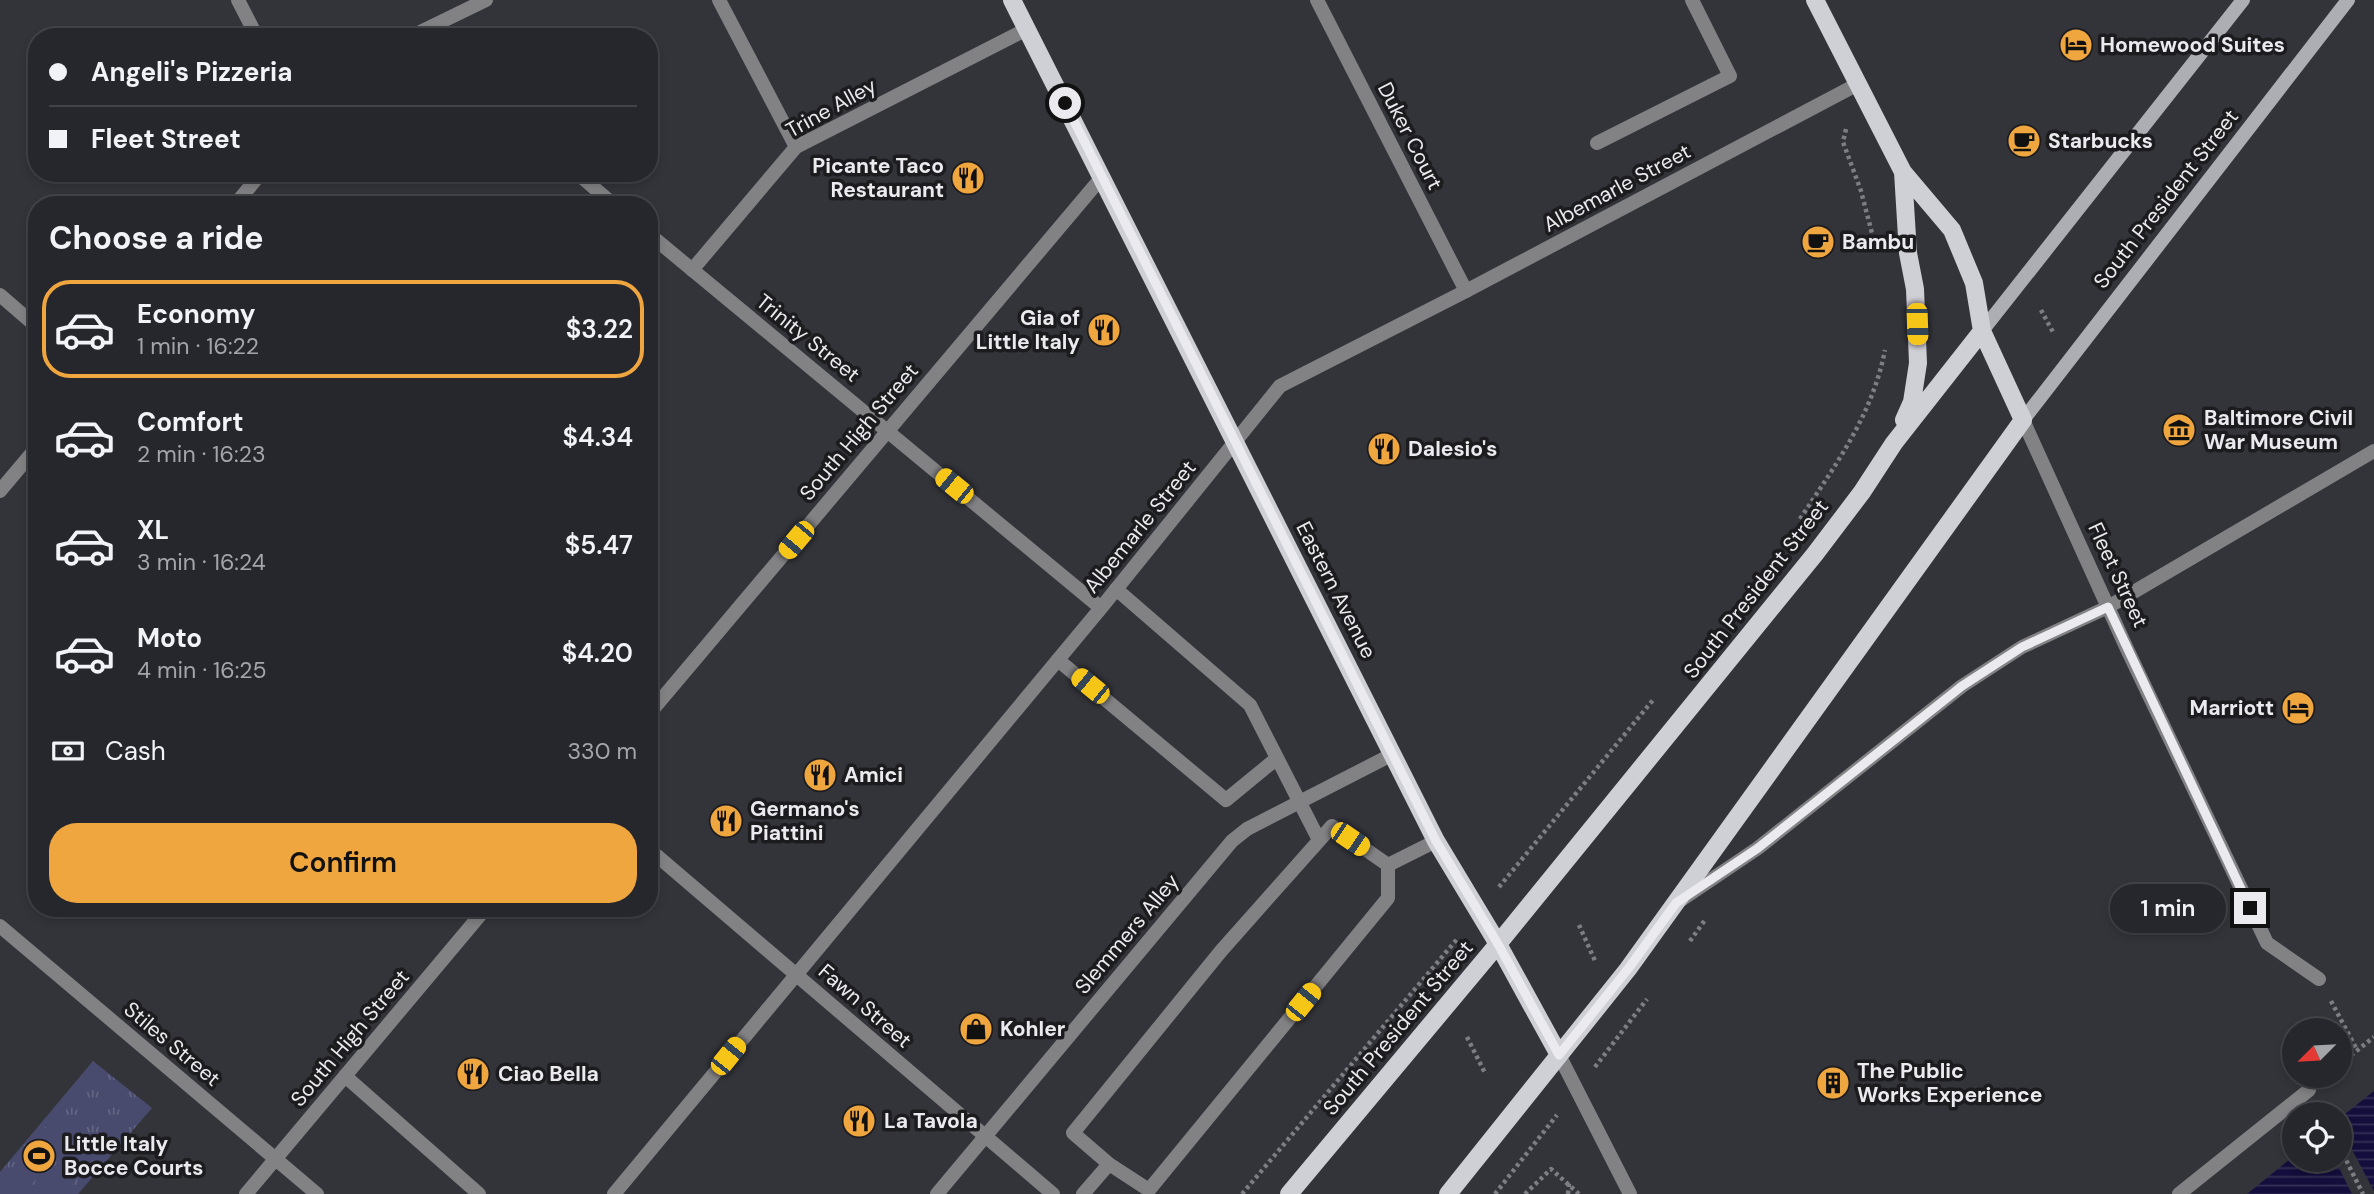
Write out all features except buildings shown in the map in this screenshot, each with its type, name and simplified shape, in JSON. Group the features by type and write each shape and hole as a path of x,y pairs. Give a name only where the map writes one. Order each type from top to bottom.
{"main road":[{"name":"Eastern Avenue","path":"1012,0 1436,841 1498,944 1559,1055"},
{"name":"Fleet Street","path":"1822,5 1903,172 1952,230 1974,283 1982,331 2022,420"},
{"name":"Fleet Street","path":"1894,443 1912,402 1918,363 1915,289 1908,253 1903,172"},
{"name":"South President Street","path":"1289,1194 1498,944 1815,554 1862,492 1894,443 1982,331"},
{"name":"South President Street","path":"1448,1194 1628,969 2022,420"}],"street":[{"path":"238,0 252,28"},
{"path":"437,28 486,0"},
{"path":"719,0 796,147"},
{"name":"Duker Court","path":"1317,0 1466,291"},
{"path":"1597,143 1730,76 1692,0"},
{"name":"South President Street","path":"1982,331 2243,0"},
{"name":"South President Street","path":"2022,420 2348,0"},
{"name":"Trine Alley","path":"692,270 796,147 1027,29"},
{"name":"Albemarle Street","path":"614,1194 1116,590 1280,386 1858,84"},
{"name":"South High Street","path":"658,704 1102,177"},
{"path":"242,196 254,182"},
{"path":"587,182 604,196"},
{"name":"Trinity Street","path":"658,242 1101,608"},
{"path":"0,295 28,319"},
{"name":"Fleet Street","path":"2022,420 2267,943 2319,979"},
{"name":"South President Street","path":"1676,903 1768,840 1962,686 2022,647 2108,607 2374,451"},
{"path":"0,491 28,458"},
{"path":"1116,590 1250,705 1319,840"},
{"path":"1058,660 1226,800 1276,759"},
{"name":"Slemmers Alley","path":"937,1194 1232,841 1247,829 1393,754"},
{"path":"1332,826 1388,864 1388,898 1149,1190 1109,1164 1073,1133 1221,951 1332,826"},
{"path":"1388,864 1436,841"},
{"name":"Fawn Street","path":"658,857 985,1136 1037,1189 1053,1194"},
{"name":"South High Street","path":"246,1194 478,917"},
{"name":"Stiles Street","path":"0,926 317,1194"},
{"name":"Eastern Avenue","path":"1559,1055 1630,1194"},
{"path":"345,1076 479,1194"},
{"path":"2179,1194 2309,1090"},
{"path":"1083,1194 1109,1164"}],"path":[{"path":"1858,84 1843,142 1861,191 1877,253"},
{"path":"2041,310 2058,341"},
{"name":"South President Street","path":"1800,519 1858,428 1874,394 1886,340"},
{"name":"South President Street","path":"1555,817 1661,691"},
{"path":"1579,925 1597,964"},
{"name":"South President Street","path":"1242,1194 1442,958"},
{"path":"2319,979 2357,1050"},
{"path":"1467,1037 1485,1073"},
{"path":"2352,1054 2374,1037"},
{"path":"1494,1194 1557,1116"},
{"path":"1525,1194 1551,1169 1579,1194"},
{"path":"2352,1172 2363,1194"},
{"path":"1568,1194 1569,1183"}],"green space":[{"path":"93,1061 152,1108 78,1194 0,1194 0,1172"},
{"name":"Little Italy Bocce Courts","path":"58,1113 77,1129 24,1194 0,1194 0,1183"},
{"name":"Little Italy Bocce Courts","path":"83,1132 102,1148 64,1194 31,1194"}],"shaded area":[{"path":"2374,1091 2374,1194 2247,1194 2282,1166 2282,1172 2352,1172 2352,1108"}],"pier":[{"path":"2352,1150 2374,1194 2352,1194 2341,1172 2352,1172"}],"place":[{"name":"Homewood Suites","path":"2076,45"},
{"name":"Starbucks","path":"2024,141"},
{"name":"Picante Taco Restaurant","path":"968,178"},
{"name":"Bambu","path":"1818,242"},
{"name":"Gia of Little Italy","path":"1104,330"},
{"name":"Baltimore Civil War Museum","path":"2179,430"},
{"name":"Dalesio's","path":"1384,449"},
{"name":"Marriott","path":"2298,708"},
{"name":"Amici","path":"820,775"},
{"name":"Germano's Piattini","path":"726,821"},
{"name":"Kohler","path":"976,1029"},
{"name":"Ciao Bella","path":"473,1074"},
{"name":"The Public Works Experience","path":"1833,1083"},
{"name":"La Tavola","path":"859,1121"},
{"name":"Little Italy Bocce Courts","path":"39,1156"}],"route":[{"path":"1065,103 1436,841 1498,944 1559,1055 1628,969 1676,903 1758,848 1962,686 2022,647 2108,607 2250,908"}]}
